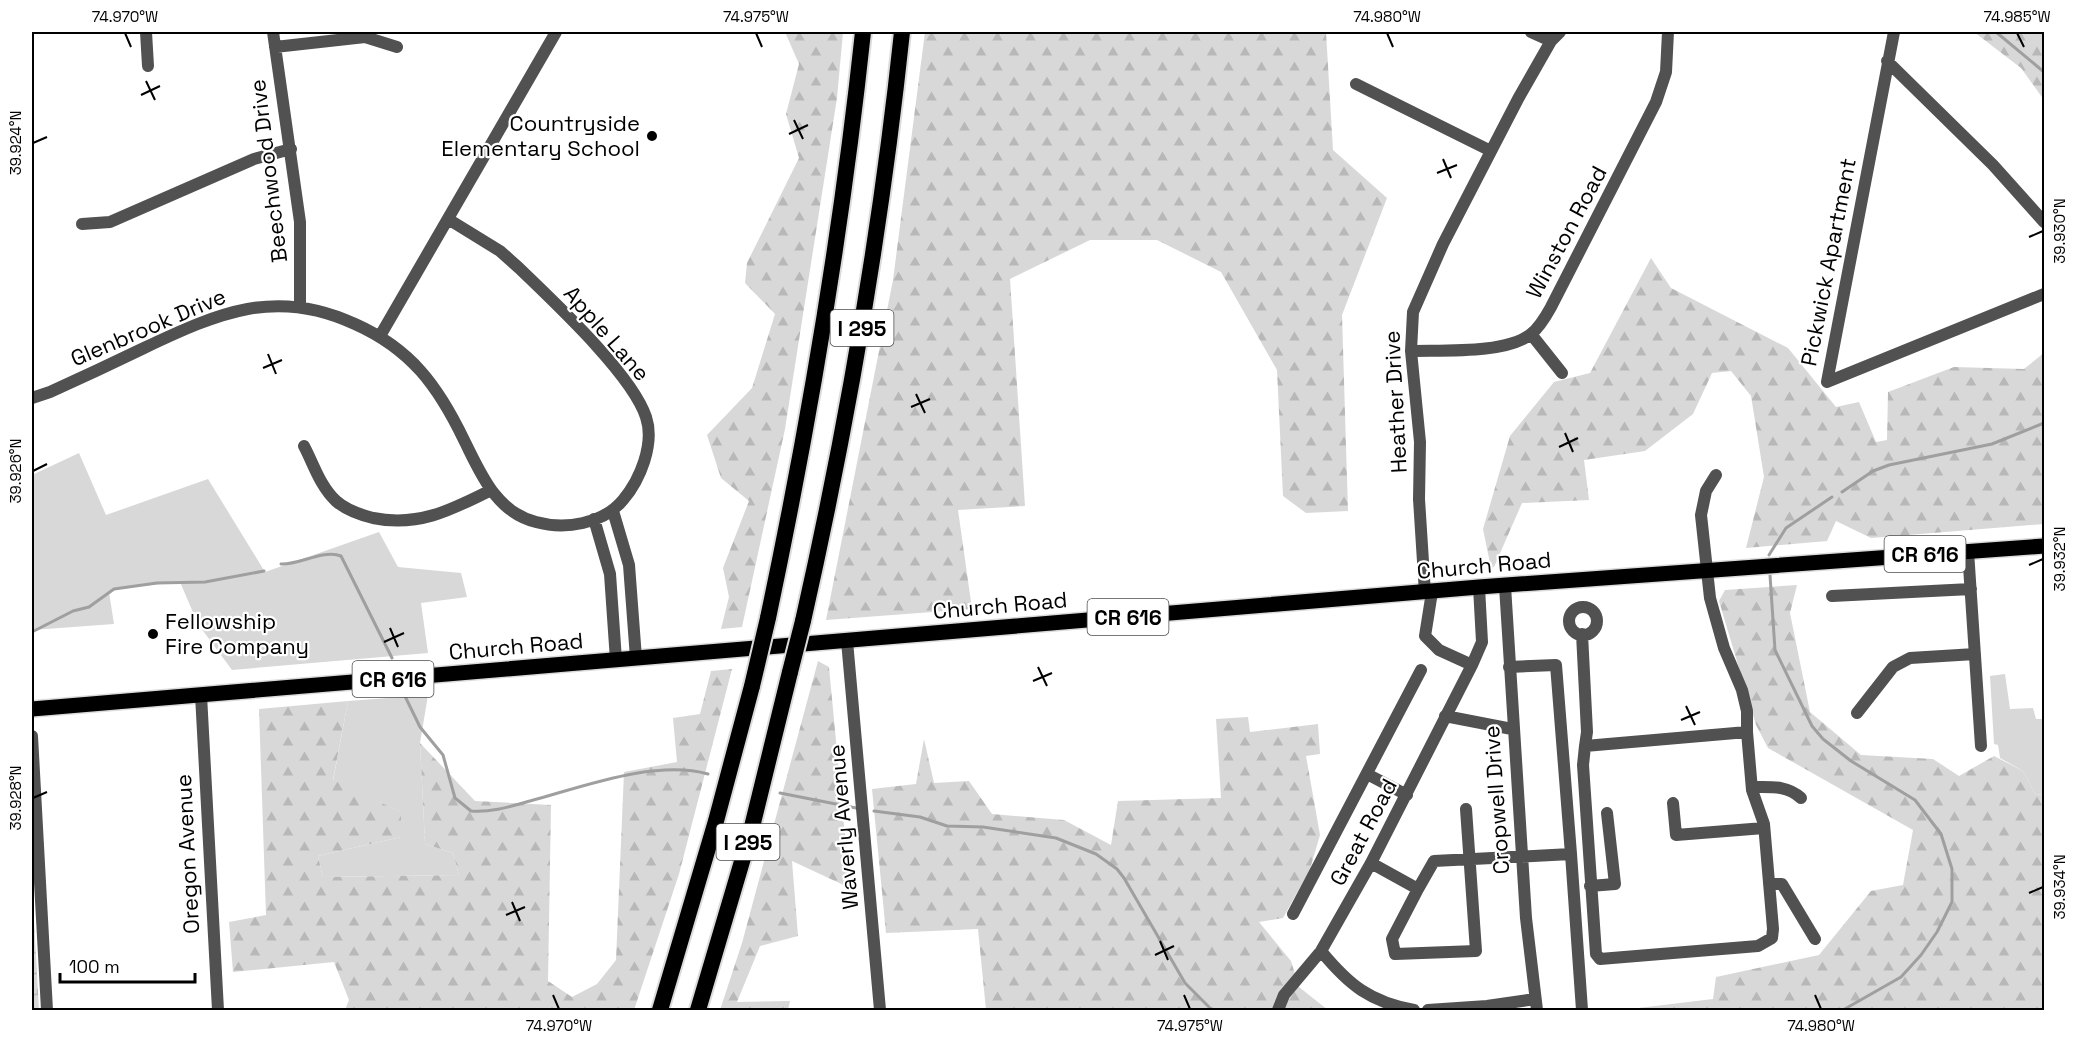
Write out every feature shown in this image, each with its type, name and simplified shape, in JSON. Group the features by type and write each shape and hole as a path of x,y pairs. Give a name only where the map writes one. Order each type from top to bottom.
{"highway":[{"name":"I 295","path":"660,1011 713,833 768,618 804,442 828,301 863,32"},
{"name":"I 295","path":"698,1011 751,831 827,513 860,337 884,177 902,32"}],"main road":[{"name":"Church Road","path":"32,709 1479,587 2044,546"}],"street":[{"path":"146,32 148,66"},
{"name":"Beechwood Drive","path":"273,32 291,149 300,228 300,306"},
{"path":"380,336 556,32"},
{"path":"1531,32 1551,41"},
{"name":"Heather Drive","path":"1428,592 1419,499 1420,442 1411,351 1411,324 1419,294 1491,151 1551,41 1560,32"},
{"name":"Winston Road","path":"1411,351 1496,346 1518,342 1531,334 1551,307 1651,113 1666,72 1668,32"},
{"name":"Pickwick Apartment","path":"1894,32 1827,382 2044,294"},
{"path":"275,47 365,37 397,47"},
{"path":"1887,62 1993,165 2044,222"},
{"path":"1356,84 1491,151"},
{"path":"82,224 110,222 254,159 291,149"},
{"name":"Apple Lane","path":"448,219 500,251 514,263 611,364 633,391 647,419 646,453 637,478 613,511"},
{"name":"Glenbrook Drive","path":"32,398 219,314 258,306 300,306 342,318 380,336 409,357 430,381 452,416 491,490 513,512 533,522 566,525 594,519 613,511"},
{"path":"1531,334 1562,373"},
{"path":"304,446 323,486 336,501 370,517 408,522 443,513 491,490"},
{"path":"1582,634 1585,746 1582,753 1596,954 1606,960 1758,946 1766,943 1772,938 1773,929 1764,828 1752,787 1747,732 1748,711 1715,623 1701,515 1706,491 1716,476"},
{"path":"613,511 629,565 636,658"},
{"path":"594,519 610,574 616,660"},
{"path":"1968,551 1980,746"},
{"name":"Cropwell Drive","path":"1505,586 1512,729 1526,918 1536,1005"},
{"name":"Great Road","path":"1278,1011 1284,995 1321,951 1371,863 1472,665 1482,642 1479,587"},
{"path":"1832,596 1971,589"},
{"path":"1428,592 1425,636 1430,644 1439,650 1472,665"},
{"name":"Waverly Avenue","path":"847,641 880,1011"},
{"path":"1857,713 1900,661 1910,658 1975,654"},
{"path":"1509,667 1556,665 1582,1011"},
{"path":"1293,914 1421,670"},
{"name":"Oregon Avenue","path":"201,695 218,1011"},
{"path":"1445,716 1512,729"},
{"path":"1585,746 1747,732"},
{"path":"32,736 48,1011"},
{"path":"1367,774 1407,795"},
{"path":"1752,787 1783,788 1794,791 1801,798"},
{"path":"1673,803 1676,835 1764,828"},
{"path":"1466,809 1470,859 1476,951 1395,954 1392,939 1434,861 1470,859 1522,856 1571,854"},
{"path":"1590,886 1615,884 1608,813"},
{"path":"1371,863 1418,889"},
{"path":"1769,884 1782,884 1815,939"},
{"path":"1321,951 1359,991 1383,1004 1414,1011"},
{"path":"1428,1011 1536,1005"}],"green space":[{"path":"785,32 843,32 837,98 785,429 742,627 721,629 729,597 723,568 749,501 721,478 707,435 752,388 775,314 745,283 747,263 799,158 786,114 799,64"},
{"path":"925,32 1326,32 1333,150 1387,198 1342,315 1348,511 1306,513 1283,496 1277,370 1221,272 1157,240 1090,240 1010,279 1025,506 958,510 972,609 826,620 893,280"},
{"path":"1974,32 2044,32 2044,100 2021,68"},
{"path":"1651,258 1671,288 1788,348 1836,407 1859,402 1876,442 1887,440 1888,392 1954,367 2024,369 2044,353 2044,524 1871,538 1836,521 1827,541 1746,548 1764,477 1751,396 1731,371 1712,373 1693,414 1645,451 1584,460 1589,500 1522,503 1494,567 1491,568 1483,529 1510,436 1554,382 1590,373"},
{"path":"79,453 106,515 208,479 265,572 379,532 398,567 461,573 467,597 421,603 428,653 232,670 198,624 180,582 123,588 109,592 114,624 32,630 32,475"},
{"path":"1797,585 1790,613 1810,712 1861,755 1933,759 1959,776 1994,756 2023,771 2035,794 2044,795 2044,1010 1622,1010 1713,999 1716,977 1819,955 1871,891 1903,885 1913,830 1768,748 1756,725 1719,601 1725,590"},
{"path":"818,661 829,667 850,888 792,861 798,936 760,946 737,1002 790,1001 788,1010 720,1010 742,943"},
{"path":"732,669 679,874 634,1010 345,1010 349,1000 334,962 233,972 229,922 266,915 259,709 348,701 333,780 401,812 401,837 318,856 323,877 459,875 453,853 425,844 420,743 475,801 551,805 548,981 572,997 597,984 616,960 624,772 677,762 673,718 700,714 711,671"},
{"path":"2005,674 2010,709 2033,708 2036,719 2044,719 2044,795 2035,794 2023,771 2000,758 1998,745 1994,744 1990,676"},
{"path":"428,695 420,743 425,844 453,853 459,875 323,877 318,856 401,837 401,812 333,781 348,701"},
{"path":"1248,717 1250,732 1318,724 1320,754 1306,756 1320,835 1310,869 1283,918 1259,922 1291,961 1299,987 1328,1010 986,1010 978,929 886,933 872,789 916,784 924,739 934,783 969,781 992,814 1064,820 1111,845 1118,801 1221,798 1216,719"},
{"path":"32,915 34,920 39,1010 32,1010"}],"waterway":[{"path":"1996,32 2044,72"},
{"path":"1842,492 1873,471 1889,465 1992,444 2044,423"},
{"path":"1769,555 1786,528 1832,497"},
{"path":"281,564 327,554 341,556 392,658"},
{"path":"32,632 73,611 89,607 114,589 157,583 205,582 264,571"},
{"path":"1770,575 1775,650 1812,726 1823,739 1851,761 1915,800 1941,834 1952,869 1952,902 1937,932 1921,955 1901,977 1843,1010"},
{"path":"401,688 420,727 443,755 455,798 471,811 501,809 595,782 642,772 687,770 708,774"},
{"path":"780,793 856,808"},
{"path":"874,811 920,817 947,826 983,827 1056,838 1096,854 1117,869 1124,878 1185,983 1212,1010"}],"place":[{"name":"Countryside Elementary School","path":"652,136"},
{"name":"Fellowship Fire Company","path":"153,634"}]}
